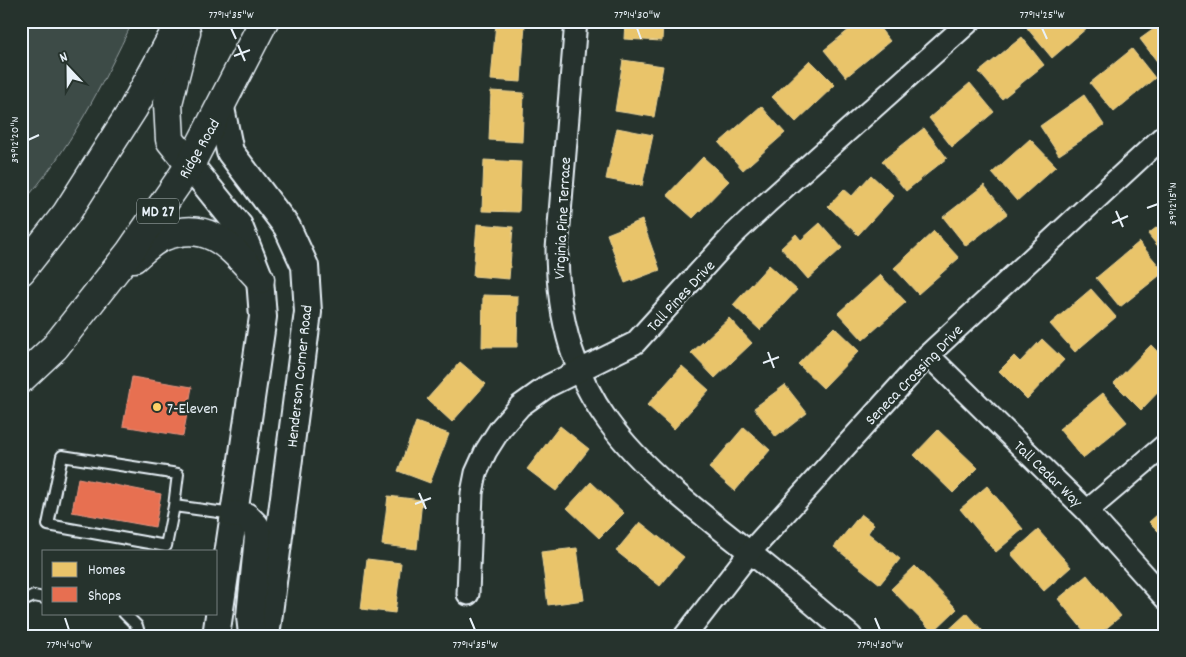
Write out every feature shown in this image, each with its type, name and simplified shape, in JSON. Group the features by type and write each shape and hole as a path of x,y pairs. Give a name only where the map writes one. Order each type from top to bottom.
{"highway":[{"path":"21,270 66,214 133,109 181,21"},
{"path":"189,21 168,103 170,140 190,165"},
{"name":"Ridge Road","path":"21,379 55,347 113,274 190,165 221,108 264,21"},
{"path":"113,274 162,237 193,230 214,234 229,246 260,280"}],"street":[{"name":"Virginia Pine Terrace","path":"576,21 556,249 557,283 565,330 578,370 608,423 634,455 672,492 750,552 851,636"},
{"name":"Tall Pines Drive","path":"468,594 472,493 476,473 486,451 500,429 520,406 548,386 635,343 733,236 766,203 970,21"},
{"name":"Henderson Corner Road","path":"221,108 230,152 287,227 305,266 308,312 266,636"},
{"name":"Seneca Crossing Drive","path":"685,636 750,552 928,354 1165,135"},
{"path":"190,165 239,226 260,280 263,317 216,636"},
{"name":"Tall Cedar Way","path":"928,354 1087,511 1165,598"},
{"path":"1087,511 1165,445"},
{"path":"234,514 246,516 256,526 258,537 250,616 252,636"}],"lane":[{"path":"62,456 178,474 174,506 166,546 48,524 62,456"},
{"path":"174,506 234,514"},
{"path":"21,602 34,596 42,598"},
{"path":"125,614 137,626 140,636"}],"shaded area":[{"path":"21,21 133,21 97,93 69,140 54,163 21,204"}],"building: Homes":[{"path":"625,21 663,21 662,41 624,39"},
{"path":"860,21 874,21 890,41 846,77 824,50"},
{"path":"1036,21 1095,21 1052,58 1027,28"},
{"path":"1165,21 1165,65 1162,68 1140,39"},
{"path":"496,22 525,24 521,82 491,80"},
{"path":"1022,37 1044,65 1002,99 979,72"},
{"path":"1132,49 1155,78 1114,112 1090,83"},
{"path":"623,60 663,66 654,117 615,111"},
{"path":"810,60 835,85 796,122 772,97"},
{"path":"970,83 994,112 952,147 929,118"},
{"path":"491,91 524,93 522,142 489,140"},
{"path":"1084,95 1104,125 1059,155 1040,126"},
{"path":"761,106 785,133 743,170 719,143"},
{"path":"617,128 653,135 642,186 606,179"},
{"path":"924,128 947,158 906,191 882,161"},
{"path":"1030,139 1056,166 1017,201 992,173"},
{"path":"703,157 729,181 693,218 667,195"},
{"path":"484,160 521,162 519,212 482,211"},
{"path":"871,175 894,196 858,235 828,206 844,189 852,196"},
{"path":"984,185 1007,214 966,246 943,217"},
{"path":"642,220 660,270 625,283 607,234"},
{"path":"1165,221 1165,255 1148,234"},
{"path":"820,223 842,248 808,279 781,248 796,234 801,240"},
{"path":"477,224 513,227 509,279 473,276"},
{"path":"934,231 959,258 918,294 894,268"},
{"path":"1139,242 1164,272 1120,307 1096,278"},
{"path":"769,265 797,290 760,330 733,305"},
{"path":"880,275 906,302 863,340 838,313"},
{"path":"1091,289 1116,317 1075,352 1050,324"},
{"path":"483,295 518,296 517,347 482,347"},
{"path":"729,318 752,343 715,378 691,353"},
{"path":"834,327 859,351 823,388 798,364"},
{"path":"1042,339 1064,360 1027,399 999,371 1014,356 1020,362"},
{"path":"1151,345 1165,358 1165,385 1141,410 1114,383"},
{"path":"460,362 486,384 452,422 427,399"},
{"path":"682,366 709,390 674,429 647,405"},
{"path":"785,385 807,413 776,437 754,408"},
{"path":"1103,393 1127,422 1083,458 1059,429"},
{"path":"416,422 449,434 430,483 398,471"},
{"path":"560,426 589,449 556,491 527,469"},
{"path":"744,427 770,450 735,491 709,468"},
{"path":"938,430 978,468 953,493 914,455"},
{"path":"591,482 624,513 599,538 567,508"},
{"path":"987,486 1023,529 996,552 960,509"},
{"path":"388,496 422,500 417,549 382,545"},
{"path":"1165,508 1165,538 1149,522"},
{"path":"861,514 874,524 868,533 900,559 880,584 834,547"},
{"path":"640,522 684,557 660,586 616,551"},
{"path":"1038,530 1071,567 1044,591 1011,554"},
{"path":"577,548 584,600 548,605 541,552"},
{"path":"367,559 401,563 395,613 361,609"},
{"path":"915,566 957,609 933,632 891,589"},
{"path":"1087,575 1121,616 1097,636 1088,636 1058,599"},
{"path":"967,613 987,636 942,636"}],"building: Shops":[{"name":"7-Eleven","path":"132,377 192,387 183,436 123,426"},
{"path":"78,478 161,494 155,527 72,512"}],"place":[{"name":"7-Eleven","path":"157,407"}]}
